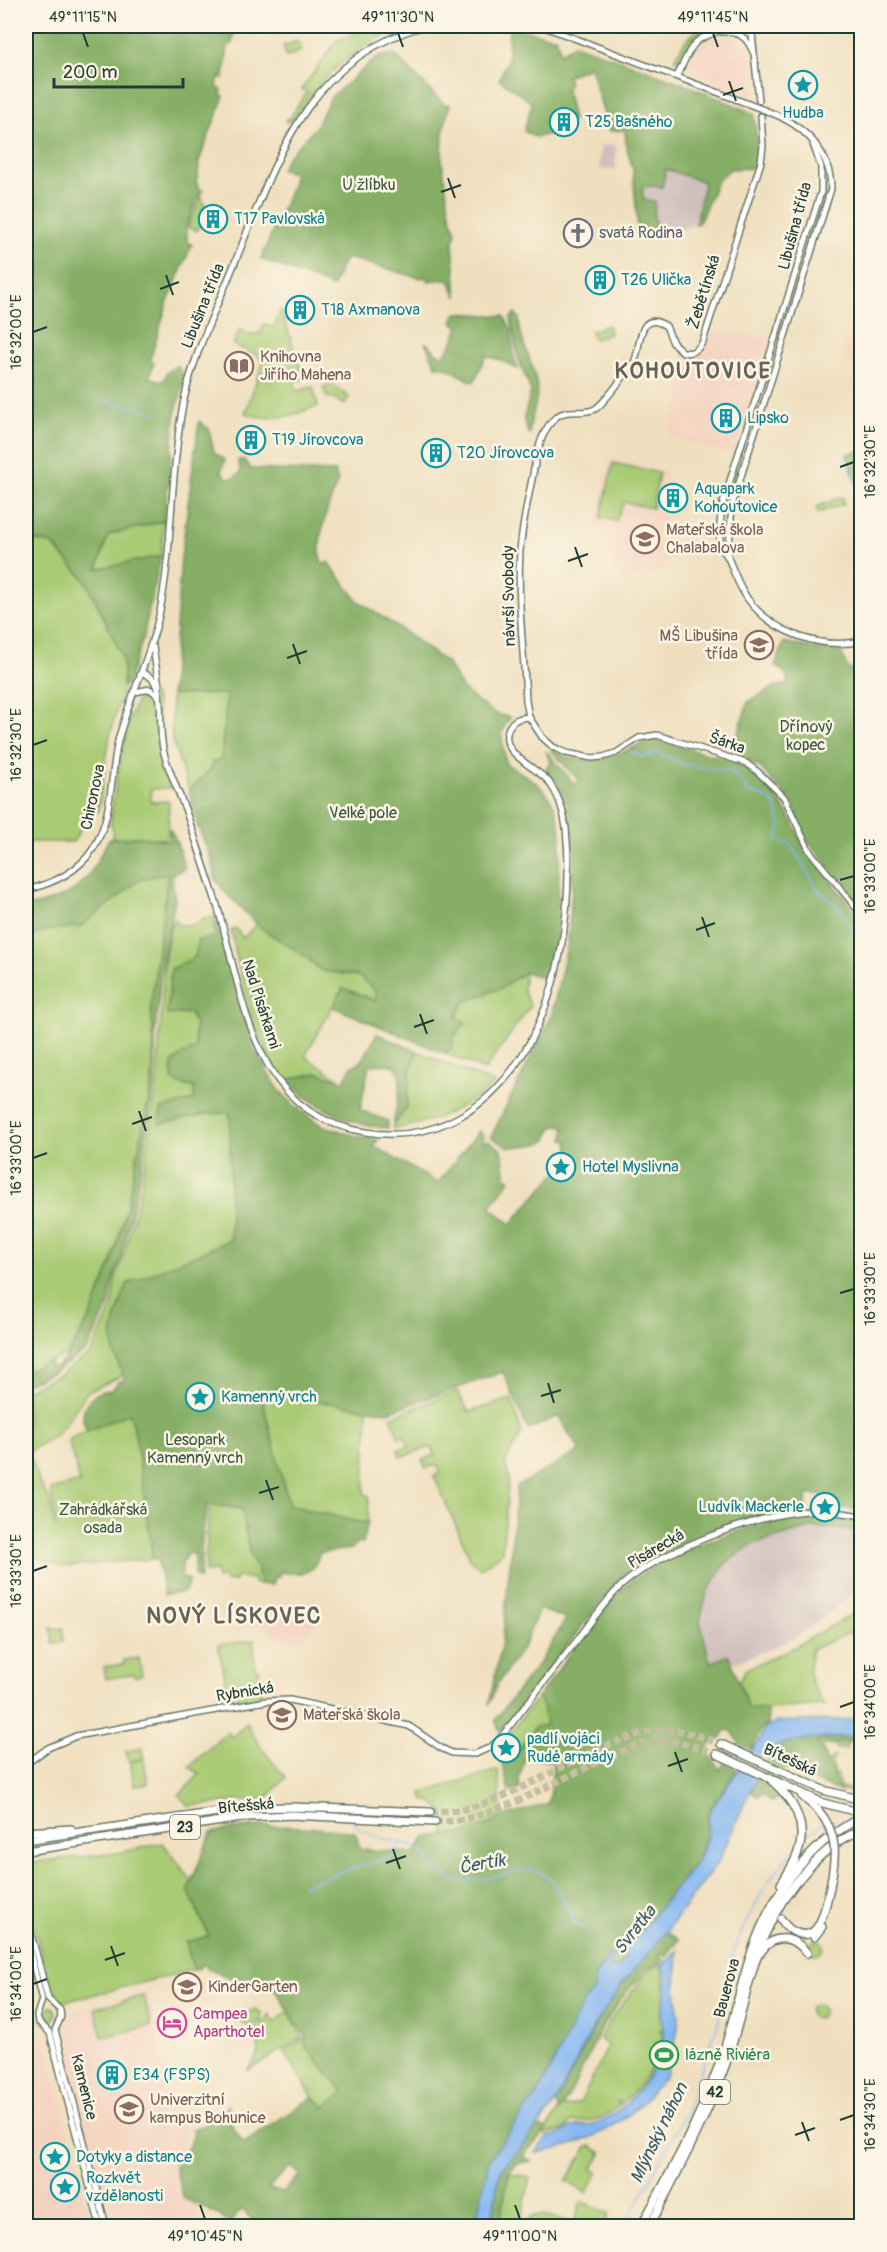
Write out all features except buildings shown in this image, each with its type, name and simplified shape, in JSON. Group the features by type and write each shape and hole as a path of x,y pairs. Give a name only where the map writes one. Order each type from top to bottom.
{"highway":[{"name":"Bítešská","path":"721,1744 823,1790 861,1799"},
{"name":"Bítešská","path":"717,1754 775,1782"},
{"path":"775,1782 823,1803 861,1815"},
{"path":"768,1910 797,1857 801,1840 800,1823 795,1809 775,1782"},
{"path":"781,1919 785,1926 796,1934 806,1934 818,1926 835,1863 835,1844 829,1825 818,1810 788,1786"},
{"name":"Bítešská","path":"26,1840 246,1808 430,1812"},
{"name":"Bítešská","path":"26,1851 248,1817 292,1815 435,1822"},
{"name":"Bauerova","path":"641,2226 684,2146 717,2070 749,1958 768,1910 798,1867 812,1852 835,1832 861,1815"},
{"path":"26,1832 107,1828"},
{"name":"42","path":"650,2226 696,2136 719,2082 755,1960 770,1921 787,1893 815,1861 843,1839 861,1832"},
{"path":"787,1893 781,1919 783,1927 796,1938 812,1937 822,1926 825,1906"},
{"path":"755,1960 765,1947 777,1939 792,1939 799,1943 807,1953"}],"street":[{"name":"Libušina třída","path":"142,672 153,639 165,580 178,440 186,394 205,334 269,180 293,129 320,90 333,76 373,46 405,31 425,26"},
{"path":"542,26 676,76 693,43 702,36 734,26 737,33"},
{"path":"755,26 752,34 755,45 759,100"},
{"path":"717,32 737,33 744,37 754,54"},
{"path":"744,37 752,34"},
{"name":"Libušina třída","path":"676,76 791,122 813,144 821,167 821,192 723,502 722,549 746,597 771,622 793,634 814,641 833,644 861,641"},
{"name":"Žebětínská","path":"541,440 547,428 560,413 589,411 598,406 636,359 641,331 646,325 657,322 666,326 673,343 683,351 693,352 699,348 761,162 763,146 761,116"},
{"name":"návrší Svobody","path":"529,717 526,701 520,592 520,550 524,519 541,440"},
{"path":"153,639 160,699"},
{"name":"Nad Pisárkami","path":"142,672 156,682 160,699 161,736 165,759 203,860 250,1028 265,1061 274,1076 298,1102 325,1120 349,1130 389,1136 439,1127 480,1104 504,1081 519,1061 529,1045 547,1002 562,940 567,858 566,828 563,812 550,783 516,755 507,743 510,724 519,718 529,717"},
{"name":"Chironova","path":"26,890 66,874 82,862 95,846 106,819 118,741 142,672"},
{"path":"135,692 150,689 160,699"},
{"name":"Šárka","path":"529,717 542,737 553,747 574,755 603,757 616,753 639,738 657,735 733,757 746,763 784,797 809,850 861,915"},
{"name":"Pisárecká","path":"499,1740 616,1590 647,1566 699,1541 733,1528 772,1518 805,1511 832,1511 861,1516"},
{"name":"Rybnická","path":"26,1764 48,1748 76,1736 266,1701 290,1700 409,1726 452,1753 475,1754 489,1748 499,1740"},
{"name":"Kamenice","path":"26,1914 46,1994 61,2011 61,2017 55,2030 106,2226"},
{"name":"Kamenice","path":"26,1936 42,2000 37,2015 38,2021 50,2033 100,2226"},
{"path":"41,2007 52,2002"},
{"path":"46,2029 56,2024"}],"shaded area":[{"path":"717,34 731,35 750,51 755,98 686,72 697,47 704,39"},
{"path":"616,145 616,170 599,169 600,146"},
{"path":"666,169 704,182 696,224 682,229 658,230 654,218 655,201 644,200 642,188"},
{"path":"709,331 772,339 737,450 733,452 724,452 668,437 682,387 681,353 695,354 703,346"},
{"path":"861,336 861,363 857,365 846,361 845,340 853,340 853,337"},
{"path":"609,459 666,472 659,503 668,529 649,535 653,546 661,543 663,547 681,541 685,552 667,559 669,568 619,585 597,522"},
{"path":"813,1527 861,1531 861,1590 794,1639 732,1664 729,1655 710,1663 700,1620 707,1592 724,1565 751,1545"},
{"path":"264,1617 308,1618 317,1623 308,1628 305,1640 270,1636 270,1630 264,1629"},
{"path":"26,1966 34,1999 26,2008"},
{"name":"Univerzitní kampus Bohunice","path":"144,1993 148,1995 159,2047 183,2136 183,2144 170,2161 180,2197 199,2207 198,2226 113,2226 62,2029 72,2012"},
{"path":"31,2025 44,2035 93,2226 26,2226 26,2027"}],"green space":[{"path":"26,26 235,26 232,44 228,45 224,78 219,77 217,87 222,90 221,95 224,96 199,161 196,180 199,190 203,190 200,193 202,197 197,198 186,227 188,243 192,244 167,304 150,360 154,363 149,377 163,382 167,373 177,365 185,377 176,411 164,521 108,535 97,569 161,556 143,638 129,680 123,688 123,658 86,581 52,544 26,539"},
{"path":"374,26 386,26 389,32 359,50 334,70 292,121 286,122 286,118 289,119 307,92 302,89 336,41"},
{"path":"709,26 727,26 699,35 689,43 680,58 675,59 688,38"},
{"path":"509,27 556,38 561,53 574,44 665,77 754,114 757,139 756,168 730,169 717,181 700,221 696,224 704,182 666,169 662,187 642,188 644,200 655,201 654,218 658,230 666,230 666,232 638,232 633,170 626,145 625,130 609,131 590,67 567,76 569,83 565,91 573,120 555,133 535,137 524,131 532,103 499,79 508,60"},
{"path":"299,41 302,51 286,57 283,46"},
{"name":"U žlíbku","path":"394,54 445,105 450,104 443,132 442,160 449,209 456,233 453,243 457,297 448,279 427,281 427,277 420,278 348,258 343,262 333,287 261,259 293,183 294,173 281,170 286,159 315,128 331,97 378,57"},
{"path":"824,170 827,170 828,193 807,256 805,253 824,191"},
{"path":"202,199 205,207 197,231 188,227 199,200"},
{"path":"799,273 802,274 780,339 778,337"},
{"path":"281,309 304,379 294,382 297,391 313,387 318,406 282,417 264,418 245,413 263,362 257,355 233,345 239,330 255,336 257,333 260,334 264,324 274,328"},
{"path":"456,313 504,316 511,330 514,358 518,369 486,356 474,382 441,366 436,366 425,342 434,349 433,351 443,356 452,344 459,327 452,321"},
{"path":"515,313 519,318 537,387 528,434 524,418 531,391 518,358 511,318"},
{"path":"608,325 610,334 594,339 591,331"},
{"path":"332,384 349,397 344,405 332,397 327,398 323,387"},
{"name":"Velké pole","path":"199,421 209,429 214,452 225,460 221,471 227,478 233,478 241,472 238,460 244,460 251,469 335,472 338,481 321,533 322,563 328,562 358,601 448,664 462,688 476,700 494,713 511,718 502,733 506,764 544,790 555,807 561,832 556,943 544,978 525,972 501,988 464,1002 456,1018 466,1023 453,1038 453,1048 444,1053 333,1007 343,988 376,1001 375,991 359,976 322,971 305,956 262,929 216,880 211,858 198,827 189,791 212,768 211,763 221,759 227,694 171,695 181,558"},
{"path":"862,451 861,497 847,454"},
{"path":"613,463 659,473 652,508 624,502 616,521 601,518"},
{"path":"736,469 738,470 727,523 726,552 724,521"},
{"path":"842,497 844,504 818,513 816,507"},
{"path":"164,521 161,556 97,570 108,535"},
{"path":"32,540 52,544 86,581 123,658 123,688 110,735 98,812 90,813 73,842 26,842 26,554"},
{"name":"Dřínový kopec","path":"784,642 822,650 841,651 848,669 861,672 861,906 806,839 792,803 761,768 732,752 748,702 774,687 789,684 785,672 775,666"},
{"path":"144,693 152,694 156,700 161,762 170,788 151,789 151,802 169,801 168,833 165,839 113,838 110,824 121,754 131,715 137,701"},
{"path":"227,694 221,759 189,791 172,738 171,695"},
{"name":"Lesopark Kamenný vrch","path":"651,739 737,762 765,784 788,813 808,852 861,918 861,1510 830,1507 829,1495 807,1495 805,1508 732,1524 697,1537 645,1563 610,1590 500,1732 495,1720 542,1659 566,1619 539,1609 524,1646 498,1683 489,1705 503,1637 517,1486 580,1451 558,1416 528,1430 503,1372 388,1412 260,1392 289,1505 358,1522 368,1522 363,1543 357,1542 352,1549 320,1553 310,1570 300,1573 279,1572 279,1577 274,1577 272,1585 260,1584 259,1575 249,1551 242,1509 207,1504 200,1579 194,1575 194,1553 187,1554 182,1564 182,1578 190,1580 184,1592 164,1595 157,1558 153,1559 136,1439 130,1413 87,1431 83,1416 84,1409 97,1394 112,1390 118,1382 124,1380 112,1340 114,1324 127,1284 230,1240 230,1113 206,1114 159,1124 161,1109 194,1100 194,1087 172,1080 172,1063 183,1054 195,1049 195,1024 190,1013 167,1015 171,969 195,957 198,940 215,937 216,931 213,927 216,918 254,1050 279,1090 296,1107 321,1125 378,1140 373,1146 438,1183 479,1131 484,1137 483,1142 489,1141 502,1150 506,1176 510,1180 490,1207 511,1224 553,1176 573,1168 568,1142 564,1139 565,1129 561,1125 552,1127 547,1140 539,1144 508,1147 491,1137 551,1017 568,943 572,887 569,825 561,795 549,778 546,768 551,764 546,751 575,785 579,781 550,749 577,759 602,759"},
{"path":"170,830 185,868 172,875 175,900 160,980 155,1035 154,1086 139,1179 121,1258 113,1280 109,1305 87,1350 56,1371 26,1384 26,1372 40,1364 51,1362 51,1367 57,1367 67,1356 91,1315 112,1261 127,1207 152,1082 154,1043 151,1005 168,874 141,879 81,926 44,931 26,938 26,907 52,901 76,889 91,872 109,839 140,837 169,841"},
{"path":"168,873 151,1005 154,1043 152,1082 127,1207 112,1261 91,1315 67,1356 64,1355 26,1372 26,938 44,931 81,926 141,879"},
{"path":"203,918 216,918 215,937 195,957 171,970 167,1015 190,1013 195,1023 195,1049 183,1054 183,1085 195,1087 194,1100 161,1109 206,1114 230,1113 230,1240 128,1284 117,1360 123,1375 87,1392 55,1436 26,1453 26,1390 59,1375 91,1353 112,1307 115,1280 125,1252 141,1187 156,1090 165,955 171,925 175,919 178,925 193,925"},
{"path":"257,924 305,956 322,971 359,976 375,991 377,1001 343,988 305,1056 344,1082 318,1073 285,1080 265,1050 250,1010 231,930 235,928 243,938"},
{"path":"525,972 523,990 530,1006 485,1070 444,1053 453,1048 453,1038 466,1023 456,1018 464,1002 501,988"},
{"path":"377,1034 417,1051 411,1068 406,1109 393,1125 400,1083 397,1069 390,1064 369,1065 360,1110 388,1121 388,1128 359,1123 332,1113 285,1080 318,1073 344,1081 351,1067 362,1061"},
{"path":"417,1051 495,1084 447,1114 393,1129 393,1125 406,1109 411,1068"},
{"path":"260,1391 368,1409 364,1494 369,1495 368,1522 358,1522 289,1505"},
{"path":"457,1391 469,1412 511,1399 522,1433 505,1462 509,1478 502,1553 480,1569 470,1558 434,1476 440,1473 437,1465 426,1468 422,1460 435,1455 431,1447 400,1457 398,1450 409,1446 404,1435 399,1438 391,1417"},
{"name":"Zahrádkářská osada","path":"130,1413 136,1439 153,1559 62,1567 26,1553 26,1457 30,1456 40,1484 50,1501 56,1526 51,1490 80,1482 68,1440"},
{"path":"212,1504 242,1509 249,1551 259,1575 260,1584 254,1583 254,1579 237,1577 234,1581 226,1582 224,1578 217,1579 216,1571 205,1572 209,1507"},
{"path":"829,1515 861,1521 861,1531 813,1527 751,1545 724,1565 707,1592 700,1620 710,1663 729,1655 748,1708 767,1709 768,1724 763,1726 751,1750 740,1744 732,1731 726,1730 721,1738 709,1745 707,1752 720,1770 724,1763 737,1770 708,1812 707,1832 694,1865 635,1939 609,1954 595,1976 594,1990 583,2004 540,2090 489,2160 478,2212 478,2226 258,2226 242,2209 230,2223 219,2215 183,2198 174,2165 187,2149 193,2129 221,2119 228,2106 233,2129 244,2143 313,2097 325,2107 344,2092 305,2046 306,2038 275,1989 228,1977 206,1967 205,1964 193,1970 186,1942 209,1936 188,1890 211,1833 265,1826 319,1828 355,1832 360,1849 415,1853 425,1837 461,1834 502,1817 548,1804 553,1762 534,1759 527,1755 519,1777 520,1789 509,1792 502,1762 513,1748 520,1748 535,1727 546,1725 538,1697 606,1607 635,1579 686,1550 746,1529 804,1517","holes":["291,2166 300,2175 283,2192 269,2187"]},
{"path":"861,1609 861,1628 812,1649 809,1666 810,1679 825,1705 748,1708 739,1681 746,1669 795,1647"},
{"path":"51,1628 63,1628 63,1642 53,1643"},
{"path":"254,1640 255,1669 259,1670 262,1698 230,1703 218,1645"},
{"path":"139,1658 142,1675 135,1677 134,1674 106,1679 104,1667 124,1664 124,1660"},
{"path":"538,1697 546,1725 535,1727 520,1748 513,1748 504,1740"},
{"path":"247,1723 265,1752 286,1777 267,1798 189,1806 179,1795 200,1774 189,1767 227,1732 232,1737"},
{"path":"861,1736 861,1740 839,1743 817,1742 841,1792 785,1768 773,1785 782,1794 772,1802 762,1793 758,1797 750,1791 774,1749 782,1743 816,1738 838,1739"},
{"path":"848,1741 846,1749 837,1749 837,1745 822,1745 826,1761 817,1742"},
{"path":"142,1748 144,1758 128,1761 126,1751"},
{"path":"832,1758 833,1774 838,1774 840,1788 859,1789 861,1794 840,1790 826,1761 832,1761"},
{"path":"144,1759 148,1784 134,1786 130,1762"},
{"path":"498,1770 502,1817 475,1830 445,1835 440,1808 430,1801 424,1801 422,1793"},
{"path":"163,1843 192,1881 188,1890 209,1936 192,1964 193,1970 64,2002 52,1993 38,1942 26,1893 26,1863 118,1853"},
{"path":"666,1932 679,1940 666,1956 660,1952 658,1955 664,1960 647,1969 627,1991 603,2025 570,2094 559,2111 556,2103 601,2015 622,1984"},
{"path":"813,1940 819,1940 823,1947 819,1954 813,1954 809,1950 809,1944"},
{"path":"623,1953 626,1956 624,1961 617,1968 609,1968 608,1964 613,1957"},
{"path":"662,1964 665,1997 661,2015 663,2030 659,2030 662,2038 652,2066 642,2082 621,2104 618,2101 619,2105 603,2117 571,2122 566,2129 542,2135 561,2108 580,2103 608,2046 600,2039 609,2022 643,1977 650,1970"},
{"path":"144,1996 151,2026 102,2037 95,2008"},
{"path":"813,2004 819,2004 823,2011 819,2018 813,2018 809,2014 809,2008"},
{"path":"46,2007 52,2007 56,2011 51,2024 45,2024 42,2019"},
{"path":"254,2009 262,2014 260,2022 251,2026 243,2024 242,2015"},
{"path":"289,2011 302,2038 247,2071 258,2051 255,2028 261,2025 270,2014 271,2019 275,2022"},
{"path":"306,2038 305,2046 345,2092 325,2108 313,2097 284,2052"},
{"path":"538,2127 547,2129 523,2156 531,2161 516,2164 509,2173 500,2221 509,2226 494,2226 493,2216 498,2179 503,2167"},
{"path":"591,2146 602,2153 592,2169 598,2172 586,2193 566,2181 587,2147"},
{"path":"509,2173 530,2178 521,2221 500,2217"},
{"path":"581,2202 609,2213 606,2226 592,2226 592,2224 575,2219"},
{"path":"544,2215 583,2226 521,2226 533,2216"}],"water":[{"path":"861,1719 861,1736 816,1738 782,1743 774,1749 750,1791 718,1862 666,1932 622,1984 591,2031 557,2100 538,2127 503,2167 498,2179 493,2216 494,2226 478,2226 478,2212 489,2160 540,2090 583,2004 594,1990 595,1976 610,1954 635,1939 694,1865 704,1848 709,1812 760,1739 765,1727 776,1722","holes":["623,1953 624,1961 617,1968 610,1968 608,1964 613,1957"]},
{"name":"lázně Riviéra","path":"678,1950 676,1986 679,2020 676,2039 663,2079 631,2112 603,2132 571,2145 536,2153 547,2137 555,2136 576,2126 590,2125 616,2112 628,2102 647,2078 655,2064 663,2037 662,2017 666,1983 663,1965"}],"pier":[{"path":"748,1751 771,1761 760,1779 736,1768"}],"waterway":[{"path":"101,400 156,413"},
{"path":"846,455 862,502"},
{"path":"631,752 643,757 657,753 686,765 727,770 734,773 748,791 767,798 775,805 781,827 777,837 781,842 790,843 818,890 841,910 855,936 862,939"},
{"name":"Čertík","path":"341,1800 345,1807"},
{"name":"Čertík","path":"353,1821 361,1830 384,1839 411,1845 425,1854 434,1867 446,1874 453,1882 480,1880 526,1870 544,1874 554,1884 573,1915 574,1923 585,1928"},
{"name":"Mlýnský náhon","path":"810,1833 823,1823"},
{"name":"Čertík","path":"302,1886 343,1871 390,1858 397,1847 403,1843"},
{"name":"Mlýnský náhon","path":"625,2226 685,2114 718,2024 732,1956 744,1926 766,1885 792,1851"},
{"path":"452,2224 464,2226"}],"tunnel":[{"path":"430,1812 464,1809 493,1800 596,1750 644,1733 657,1730 678,1731 721,1744"},
{"path":"435,1822 459,1820 505,1806 593,1764 644,1744 657,1741 677,1742 717,1754"}],"place":[{"name":"Hudba","path":"803,85"},
{"name":"T25 Bašného","path":"564,122"},
{"name":"T17 Pavlovská","path":"213,219"},
{"name":"svatá Rodina","path":"578,233"},
{"name":"T26 Ulička","path":"600,280"},
{"name":"T18 Axmanova","path":"300,310"},
{"name":"Knihovna Jiřího Mahena","path":"239,366"},
{"name":"Lipsko","path":"726,418"},
{"name":"T19 Jírovcova","path":"251,440"},
{"name":"T20 Jírovcova","path":"436,453"},
{"name":"Aquapark Kohoutovice","path":"673,498"},
{"name":"Mateřská škola Chalabalova","path":"645,539"},
{"name":"MŠ Libušina třída","path":"759,645"},
{"name":"Hotel Myslivna","path":"561,1167"},
{"name":"Kamenný vrch","path":"200,1397"},
{"name":"Ludvík Mackerle","path":"825,1507"},
{"name":"Mateřská škola","path":"282,1715"},
{"name":"padlí vojáci Rudé armády","path":"506,1748"},
{"name":"KinderGarten","path":"187,1987"},
{"name":"Campea Aparthotel","path":"172,2023"},
{"name":"lázně Riviéra","path":"664,2055"},
{"name":"E34 (FSPS)","path":"112,2075"},
{"name":"Univerzitní kampus Bohunice","path":"129,2109"},
{"name":"Dotyky a distance","path":"55,2157"},
{"name":"Rozkvět vzdělanosti","path":"65,2187"}],"district":[{"name":"KOHOUTOVICE","path":"693,371"},
{"name":"NOVÝ LÍSKOVEC","path":"234,1616"}],"water label":[{"name":"Svratka","path":"635,1930"}]}
